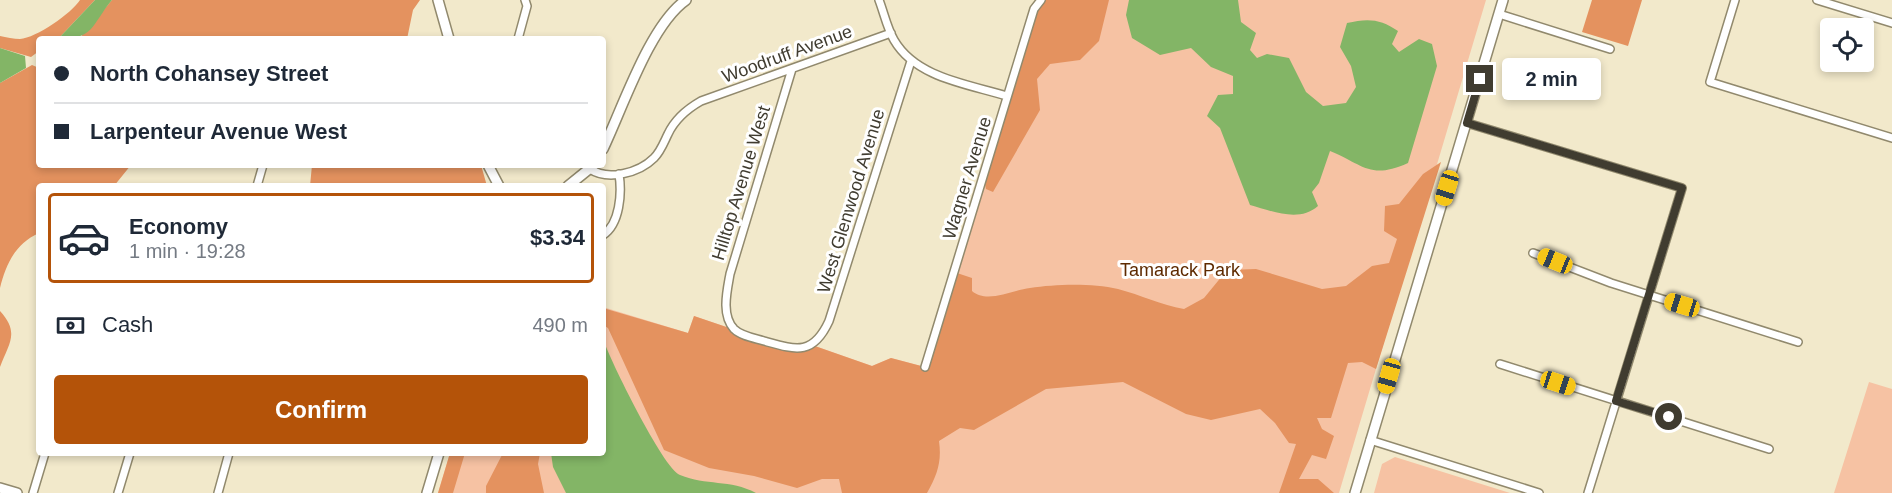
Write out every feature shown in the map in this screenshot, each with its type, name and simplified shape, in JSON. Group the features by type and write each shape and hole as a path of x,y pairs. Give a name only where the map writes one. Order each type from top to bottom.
{"main road":[{"path":"438,0 448,36"},
{"path":"606,143 654,39 673,9 686,0"},
{"path":"1354,493 1503,0"},
{"path":"490,168 497,183"},
{"path":"572,183 591,168"},
{"path":"427,493 438,456"},
{"path":"0,488 17,493"}],"street":[{"path":"519,36 527,6 525,0"},
{"path":"879,0 891,33 911,61 934,74 1007,96"},
{"name":"Wagner Avenue","path":"925,367 1034,9 1041,0"},
{"path":"1735,0 1710,82 1892,138"},
{"path":"1817,0 1892,23"},
{"path":"1499,14 1610,49"},
{"name":"Woodruff Avenue","path":"619,174 641,166 656,157 675,122 691,107 707,99 891,33"},
{"name":"West Glenwood Avenue","path":"726,307 734,328 745,336 791,349 813,345 823,335 911,61"},
{"name":"Hilltop Avenue West","path":"726,307 730,274 792,69"},
{"path":"1467,123 1682,188 1588,493"},
{"path":"257,183 262,168"},
{"path":"593,168 601,176 619,174 621,202 606,233"},
{"path":"1533,253 1649,295 1798,342"},
{"path":"1500,364 1769,449"},
{"path":"1370,440 1539,493"},
{"path":"33,493 44,456"},
{"path":"118,493 129,456"},
{"path":"218,493 228,456"}],"green space":[{"name":"Tamarack Park","path":"1041,0 1486,0 1339,493 438,493 449,456 606,456 606,308 688,333 694,316 791,349 812,345 872,366 891,358 925,367"},
{"path":"1869,382 1892,389 1892,493 1834,493"},
{"path":"1395,457 1510,493 1374,493 1382,464"}],"shaded area":[{"path":"80,0 95,0 61,36 36,36 36,53 31,57 0,48 0,36 27,38 62,18"},
{"path":"95,0 112,0 86,33 79,36 61,36"},
{"path":"112,0 420,0 413,10 408,36 82,36"},
{"path":"1041,0 1109,0 1099,41 1080,60 1050,64 1037,79 1040,110 993,192 986,189 983,175 1034,9"},
{"path":"1129,0 1238,0 1241,22 1256,33 1250,50 1257,58 1267,54 1289,58 1306,92 1323,106 1346,103 1356,87 1351,66 1340,47 1347,23 1361,20 1374,21 1392,27 1398,31 1392,44 1399,52 1419,39 1432,44 1437,66 1408,163 1385,170 1368,169 1330,151 1319,183 1312,192 1318,206 1311,211 1294,215 1250,205 1220,128 1207,116 1218,95 1233,94 1233,76 1211,67 1191,48 1160,55 1132,38 1126,15"},
{"path":"1592,0 1642,0 1628,46 1582,32"},
{"path":"0,48 25,56 26,68 0,83"},
{"path":"32,65 36,67 36,168 129,168 116,183 36,183 36,235 24,243 13,256 0,288 0,83"},
{"path":"1441,162 1376,369 1362,362 1348,363 1331,418 1317,418 1322,429 1334,436 1326,459 1312,455 1299,479 1318,479 1334,493 1279,493 1296,444 1289,443 1275,423 1260,409 1211,420 1186,414 1123,382 1046,389 974,430 960,428 939,441 938,468 927,493 842,493 839,479 822,479 797,488 754,476 709,468 664,450 606,327 606,309 688,333 694,316 791,349 812,345 872,366 891,358 925,367 954,272 972,278 972,291 978,295 992,296 1040,287 1086,285 1118,289 1184,309 1204,298 1227,270 1256,269 1322,289 1346,286 1372,266 1389,263 1397,239 1384,231 1385,206 1399,204 1423,174"},
{"path":"312,168 482,168 486,183 310,183"},
{"path":"0,311 10,326 11,338 0,367"},
{"path":"606,346 638,412 672,468 680,475 690,478 737,486 756,493 566,493 553,467 551,456 606,456"},
{"path":"449,456 464,456 453,493 438,493"},
{"path":"501,456 539,456 538,464 544,493 486,493 486,486"}],"route":[{"path":"1480,79 1467,123 1682,188 1616,401 1669,417"}]}
